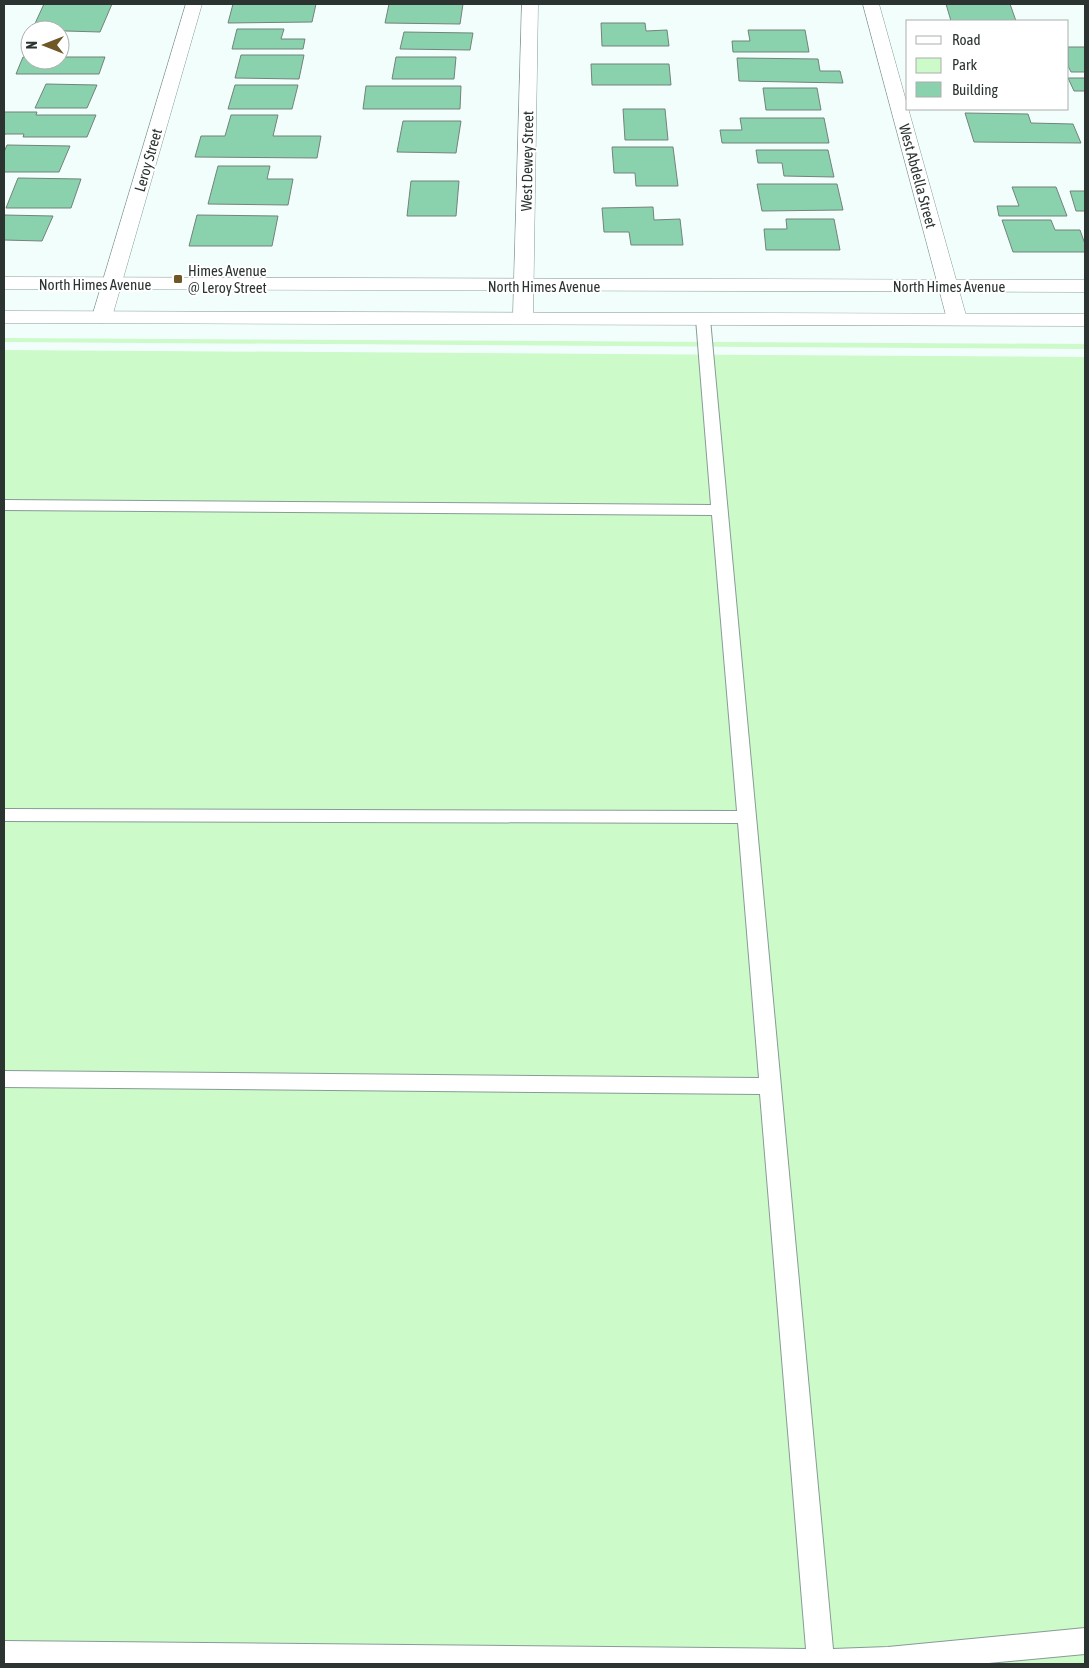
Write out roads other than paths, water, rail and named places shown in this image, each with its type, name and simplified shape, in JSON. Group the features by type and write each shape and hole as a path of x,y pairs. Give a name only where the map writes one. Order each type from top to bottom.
{"street":[{"name":"Leroy Street","path":"102,317 194,4"},
{"name":"West Dewey Street","path":"523,318 530,4"},
{"name":"West Abdella Street","path":"871,4 957,319"},
{"name":"North Himes Avenue","path":"4,283 523,286 1085,286"},
{"path":"700,286 703,319"},
{"name":"North Himes Avenue","path":"4,317 1085,320"}],"lane":[{"path":"703,319 820,1663"},
{"path":"4,505 720,510"},
{"path":"4,815 746,817"},
{"path":"4,1079 770,1086"},
{"path":"4,1654 820,1663 888,1660 1085,1641"}],"place":[{"name":"Himes Avenue @ Leroy Street","path":"178,279"}]}
